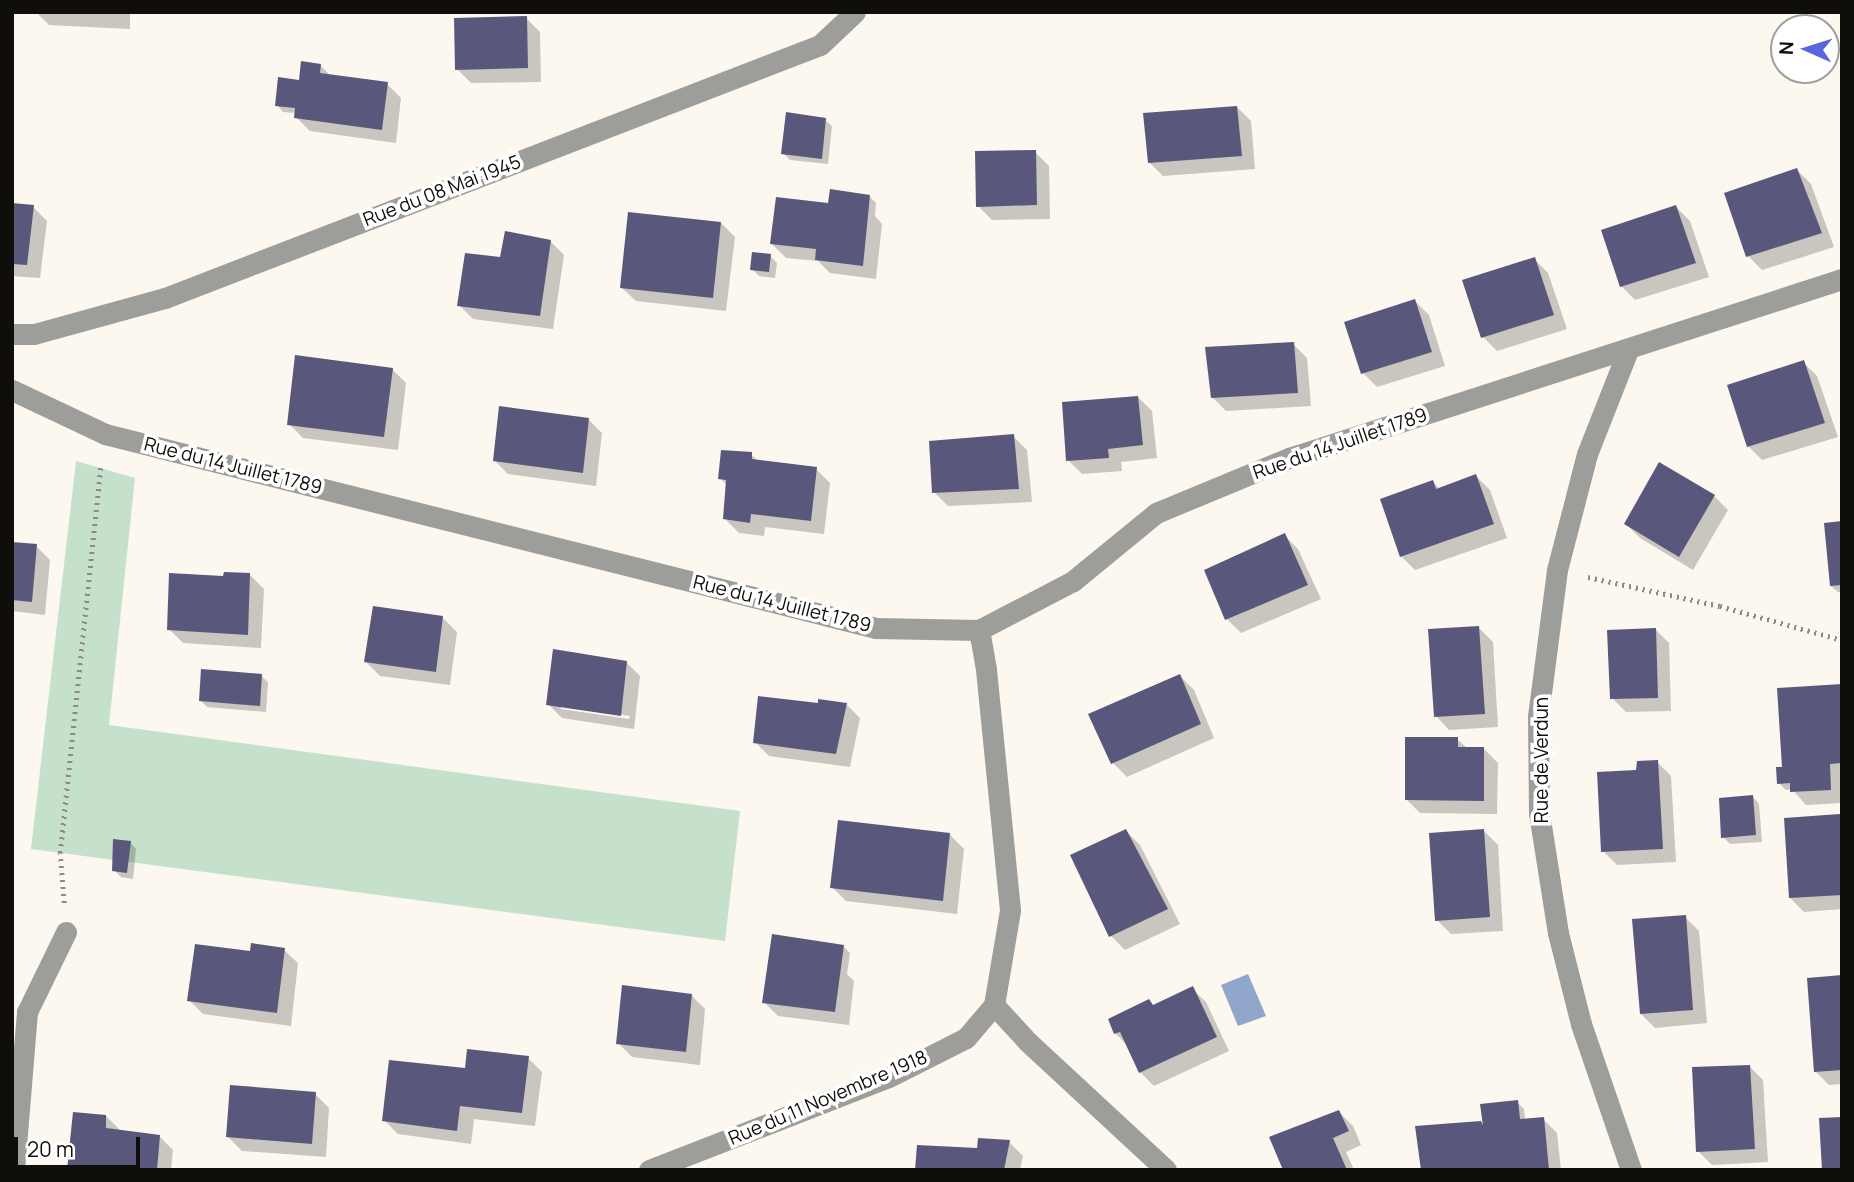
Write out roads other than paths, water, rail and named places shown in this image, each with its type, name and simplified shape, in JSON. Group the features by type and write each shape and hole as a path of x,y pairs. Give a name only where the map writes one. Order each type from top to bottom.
{"street":[{"name":"Rue du 08 Mai 1945","path":"12,334 34,334 178,293 820,45 853,18 855,12"},
{"name":"Rue du 14 Juillet 1789","path":"12,390 105,434 876,628 979,630 1073,581 1156,513 1289,458 1628,351 1842,279"},
{"name":"Rue de Verdun","path":"1628,351 1587,454 1557,570 1538,717 1539,813 1564,959 1581,1024 1631,1170"},
{"path":"979,630 986,669 1010,909 994,1005 1028,1042 1166,1170"},
{"path":"14,1170 27,1012 66,932"},
{"name":"Rue du 11 Novembre 1918","path":"649,1170 889,1077 966,1038 994,1005"}],"water":[{"path":"1248,974 1266,1016 1238,1026 1221,985"}]}
